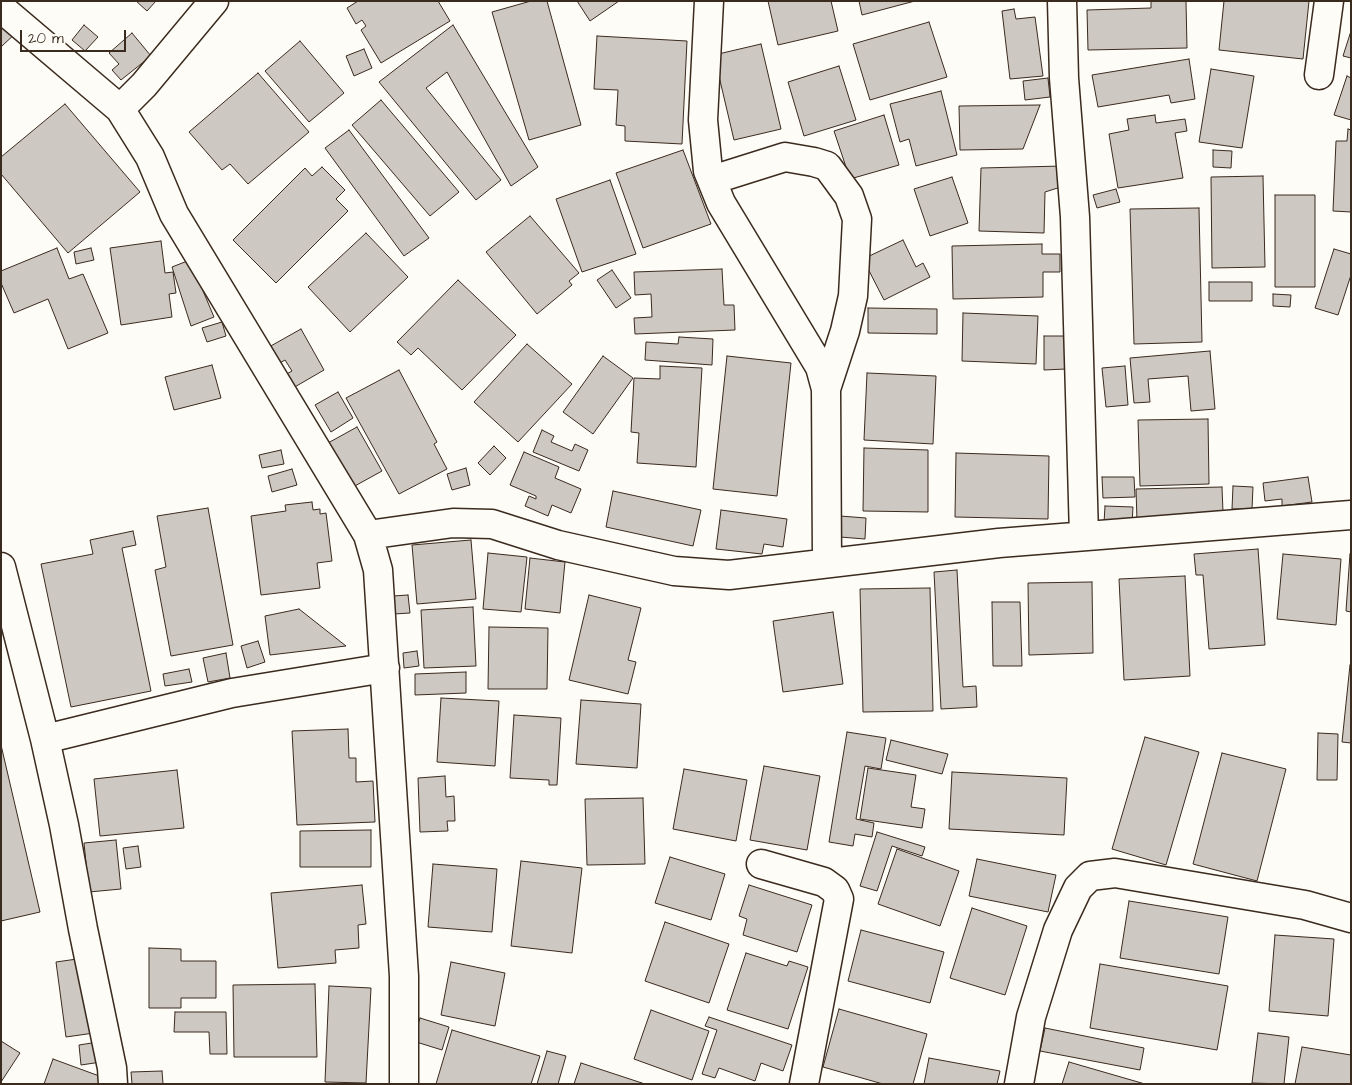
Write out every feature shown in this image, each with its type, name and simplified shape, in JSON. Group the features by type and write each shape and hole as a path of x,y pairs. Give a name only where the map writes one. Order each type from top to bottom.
{"street":[{"path":"120,110 144,85 214,1"},
{"path":"709,1 703,120 708,171 721,203 820,367 826,389 827,563"},
{"path":"1062,1 1064,78 1075,218 1084,536"},
{"path":"1319,75 1328,1"},
{"path":"1,8 120,110 150,157 174,214 368,535 378,570 385,668 404,976 404,1084"},
{"path":"712,180 784,158 814,162 826,166 849,196 857,219 853,296 845,331 826,389"},
{"path":"368,535 453,523 492,524 558,545 674,571 729,575 1000,543 1351,516"},
{"path":"1,567 45,739 64,825 82,929 112,1068 113,1084"},
{"path":"45,739 232,693 385,668"},
{"path":"761,864 824,882 835,890 839,899 804,1084"},
{"path":"1020,1084 1032,1017 1058,930 1078,888 1090,876 1115,872 1305,905 1351,918"}],"building":[{"path":"136,1 156,1 147,11"},
{"path":"358,1 438,1 450,21 381,63 361,30 366,26 362,20 356,24 347,8"},
{"path":"531,1 547,1 581,125 529,140 492,12"},
{"path":"577,1 619,1 590,21"},
{"path":"768,1 831,1 838,31 778,45"},
{"path":"859,1 915,1 862,15"},
{"path":"1151,1 1186,1 1187,48 1088,50 1087,10 1151,8"},
{"path":"1224,1 1309,1 1303,59 1219,50"},
{"path":"1014,9 1016,19 1035,17 1043,76 1010,79 1002,11"},
{"path":"1,18 18,31 2,46 1,46"},
{"path":"929,22 947,77 870,100 853,44"},
{"path":"84,25 98,37 85,51 72,40"},
{"path":"453,25 538,167 511,186 447,72 426,88 501,180 476,200 379,82"},
{"path":"1351,31 1351,58 1343,56"},
{"path":"132,33 151,56 121,80 112,70 119,64 109,53"},
{"path":"597,36 687,41 682,144 625,141 625,126 616,125 618,90 594,89"},
{"path":"300,41 344,93 309,122 265,71"},
{"path":"761,44 781,129 734,140 714,55"},
{"path":"364,49 372,68 354,76 346,56"},
{"path":"1189,59 1195,99 1171,103 1169,95 1098,107 1092,75"},
{"path":"839,66 856,120 804,136 788,82"},
{"path":"1211,69 1254,76 1242,148 1199,142"},
{"path":"258,73 309,132 248,184 230,164 222,170 189,132"},
{"path":"1347,76 1351,78 1351,120 1334,115"},
{"path":"1048,78 1050,97 1025,100 1023,81"},
{"path":"941,91 957,155 916,166 909,139 900,142 890,104"},
{"path":"381,100 459,192 430,216 352,125"},
{"path":"65,104 140,192 68,253 1,174 1,157"},
{"path":"1040,105 1023,149 960,150 959,106"},
{"path":"884,115 899,165 850,179 834,131"},
{"path":"1155,115 1156,123 1185,119 1187,131 1175,133 1183,178 1118,188 1109,134 1129,130 1127,119"},
{"path":"1348,129 1351,130 1351,212 1333,211 1336,141 1347,141"},
{"path":"349,130 429,238 404,256 325,148"},
{"path":"683,150 711,224 643,248 616,173"},
{"path":"1213,150 1232,151 1231,168 1213,167"},
{"path":"1063,166 1067,185 1045,192 1044,233 979,231 981,168"},
{"path":"322,167 345,190 336,199 348,211 276,283 233,240 305,168 312,176"},
{"path":"1263,176 1265,267 1212,268 1211,177"},
{"path":"952,177 968,223 930,236 914,189"},
{"path":"610,180 636,254 582,272 556,199"},
{"path":"1116,189 1120,202 1097,208 1093,195"},
{"path":"1275,195 1315,195 1315,287 1275,287"},
{"path":"1199,208 1202,342 1134,344 1130,209"},
{"path":"530,216 579,273 569,281 572,285 537,314 486,252"},
{"path":"366,233 408,277 350,332 308,287"},
{"path":"903,240 916,267 923,263 930,277 884,300 863,259"},
{"path":"161,241 165,273 173,272 176,293 169,294 172,317 121,325 110,248"},
{"path":"1042,244 1042,254 1060,254 1060,272 1043,272 1043,297 953,299 952,246"},
{"path":"57,248 69,279 83,274 108,333 68,349 48,299 14,313 1,283 1,271"},
{"path":"91,248 94,260 76,264 74,252"},
{"path":"1334,249 1351,254 1351,275 1338,315 1315,308"},
{"path":"190,260 214,317 191,326 172,267"},
{"path":"722,269 724,305 734,305 735,330 635,334 634,318 652,317 651,294 635,295 634,272"},
{"path":"612,270 631,298 616,308 597,280"},
{"path":"458,280 516,335 462,390 418,348 411,355 397,342"},
{"path":"1209,282 1252,282 1252,301 1209,301"},
{"path":"1273,294 1291,295 1290,307 1273,306"},
{"path":"868,308 937,309 937,334 868,333"},
{"path":"963,313 1038,316 1036,364 962,361"},
{"path":"222,322 226,336 207,342 202,328"},
{"path":"301,329 324,370 293,388 285,375 292,371 285,360 278,364 269,347"},
{"path":"1044,336 1065,336 1066,369 1044,370"},
{"path":"679,337 713,339 712,365 645,360 646,342 678,344"},
{"path":"527,344 572,384 518,442 474,402"},
{"path":"1210,351 1215,409 1191,411 1188,376 1148,379 1150,402 1134,403 1130,358"},
{"path":"603,356 633,378 593,434 563,412"},
{"path":"727,356 791,363 777,496 713,489"},
{"path":"212,365 221,398 174,410 165,377"},
{"path":"660,366 702,368 696,467 637,463 639,433 631,432 634,378 660,379"},
{"path":"1125,366 1128,405 1106,407 1102,368"},
{"path":"399,370 437,442 434,444 447,469 399,494 346,398"},
{"path":"867,373 936,376 933,444 864,440"},
{"path":"338,392 353,418 331,432 315,405"},
{"path":"1208,419 1209,484 1140,486 1138,420"},
{"path":"357,427 382,471 353,487 328,443"},
{"path":"542,430 554,436 551,442 572,451 575,444 588,450 579,471 533,452"},
{"path":"494,446 506,458 490,475 478,463"},
{"path":"864,448 928,450 928,512 863,511"},
{"path":"281,450 284,464 262,468 259,455"},
{"path":"524,452 559,467 555,478 581,489 571,513 552,505 548,516 525,506 529,496 536,499 536,496 510,485"},
{"path":"956,453 1049,456 1048,519 955,517"},
{"path":"466,468 470,485 452,490 447,474"},
{"path":"292,469 297,485 272,492 268,476"},
{"path":"1102,477 1134,477 1135,497 1103,498"},
{"path":"1308,477 1312,502 1282,506 1282,499 1265,501 1263,483"},
{"path":"1233,486 1253,487 1252,509 1232,509"},
{"path":"1222,487 1223,512 1137,521 1136,489"},
{"path":"613,491 701,510 693,546 606,527"},
{"path":"312,502 313,510 320,509 320,514 326,513 332,561 317,563 320,588 261,595 251,516 286,511 285,505"},
{"path":"1105,506 1133,507 1132,524 1104,523"},
{"path":"208,508 233,645 171,656 155,570 166,567 157,516"},
{"path":"721,510 787,519 783,547 764,544 762,554 716,549"},
{"path":"840,516 866,518 865,539 840,537"},
{"path":"133,531 136,545 122,548 151,691 71,707 41,564 93,554 90,540"},
{"path":"471,540 476,599 417,604 412,545"},
{"path":"1258,549 1265,645 1209,649 1203,575 1196,575 1194,554"},
{"path":"488,553 527,557 521,612 483,609"},
{"path":"1283,554 1341,559 1336,625 1277,619"},
{"path":"1351,554 1351,612 1346,611"},
{"path":"530,558 565,562 560,613 525,609"},
{"path":"957,570 963,687 976,686 977,707 941,709 934,572"},
{"path":"1185,576 1190,676 1124,680 1119,579"},
{"path":"1092,582 1093,653 1029,655 1028,583"},
{"path":"930,588 933,711 863,712 860,589"},
{"path":"408,595 410,613 394,614 393,596"},
{"path":"589,595 641,608 628,660 636,662 628,694 569,680"},
{"path":"992,602 1020,602 1022,666 993,666"},
{"path":"473,607 476,666 424,668 421,610"},
{"path":"299,609 346,646 270,655 265,616"},
{"path":"833,612 843,684 783,692 773,621"},
{"path":"489,627 548,628 547,689 488,689"},
{"path":"258,641 265,662 247,668 241,646"},
{"path":"417,651 419,666 404,668 403,653"},
{"path":"226,653 230,678 208,682 203,658"},
{"path":"1351,665 1351,743 1342,742"},
{"path":"189,669 192,682 165,686 163,674"},
{"path":"466,672 466,693 415,695 415,674"},
{"path":"441,698 499,701 495,766 437,762"},
{"path":"581,700 641,704 637,768 576,764"},
{"path":"514,715 561,718 557,785 549,785 549,780 510,778"},
{"path":"348,729 349,758 356,758 356,782 373,781 375,822 297,825 292,731"},
{"path":"847,732 886,738 881,769 865,766 856,819 874,823 872,837 855,834 853,846 829,842"},
{"path":"1318,733 1338,734 1337,780 1317,780"},
{"path":"1145,737 1199,752 1166,865 1112,849"},
{"path":"891,740 948,754 942,774 886,760"},
{"path":"1,745 40,912 1,921"},
{"path":"1222,753 1286,769 1257,881 1193,864"},
{"path":"764,766 820,776 807,850 750,840"},
{"path":"868,768 916,775 911,807 925,809 922,828 860,819"},
{"path":"684,769 747,780 736,841 673,829"},
{"path":"177,770 184,828 100,836 94,779"},
{"path":"952,772 1067,778 1064,835 949,829"},
{"path":"445,776 446,797 454,796 455,821 447,821 448,831 420,832 418,778"},
{"path":"643,798 645,864 587,865 585,799"},
{"path":"371,830 371,867 300,867 300,831"},
{"path":"877,832 925,847 922,856 892,846 877,891 860,886"},
{"path":"116,840 121,889 89,892 84,843"},
{"path":"138,846 141,867 126,869 123,848"},
{"path":"897,849 959,871 940,926 878,904"},
{"path":"670,857 725,874 711,920 655,903"},
{"path":"977,859 1056,875 1048,912 969,896"},
{"path":"521,861 582,868 572,953 511,946"},
{"path":"433,864 497,869 492,932 428,927"},
{"path":"362,885 366,924 358,925 359,948 335,950 336,963 278,968 271,893"},
{"path":"749,885 812,905 797,952 743,935 747,919 739,916"},
{"path":"1129,901 1228,917 1219,974 1120,958"},
{"path":"972,908 1027,926 1005,995 950,978"},
{"path":"665,922 729,944 709,1003 645,981"},
{"path":"861,930 944,952 930,1003 848,981"},
{"path":"1275,935 1334,939 1328,1016 1269,1011"},
{"path":"149,948 181,949 181,961 216,961 216,998 181,998 181,1008 149,1008"},
{"path":"746,953 787,966 789,961 808,967 788,1029 727,1010"},
{"path":"84,958 94,1033 66,1037 56,962"},
{"path":"451,962 505,973 495,1026 441,1015"},
{"path":"1100,964 1228,986 1217,1050 1090,1028"},
{"path":"315,984 317,1057 234,1057 233,985"},
{"path":"329,986 371,988 366,1083 325,1082"},
{"path":"839,1009 927,1034 913,1084 883,1084 823,1067"},
{"path":"651,1010 709,1031 692,1080 634,1059"},
{"path":"175,1012 226,1012 227,1054 210,1054 209,1032 174,1032"},
{"path":"709,1017 792,1045 783,1071 761,1063 755,1081 719,1068 715,1078 702,1074 717,1030 705,1026"},
{"path":"420,1018 449,1027 442,1050 413,1041"},
{"path":"1045,1028 1144,1048 1140,1070 1040,1051"},
{"path":"452,1030 540,1056 531,1084 436,1084"},
{"path":"1258,1033 1289,1037 1284,1084 1252,1083"},
{"path":"1,1041 20,1053 1,1082"},
{"path":"98,1042 101,1062 81,1065 79,1045"},
{"path":"1302,1047 1351,1055 1351,1084 1295,1084"},
{"path":"547,1051 566,1056 558,1084 537,1084"},
{"path":"929,1058 1000,1071 997,1084 924,1084"},
{"path":"53,1059 102,1077 100,1084 44,1084"},
{"path":"1069,1062 1145,1084 1062,1084"},
{"path":"581,1063 645,1084 574,1084"},
{"path":"162,1071 163,1084 132,1084 131,1072"}]}
